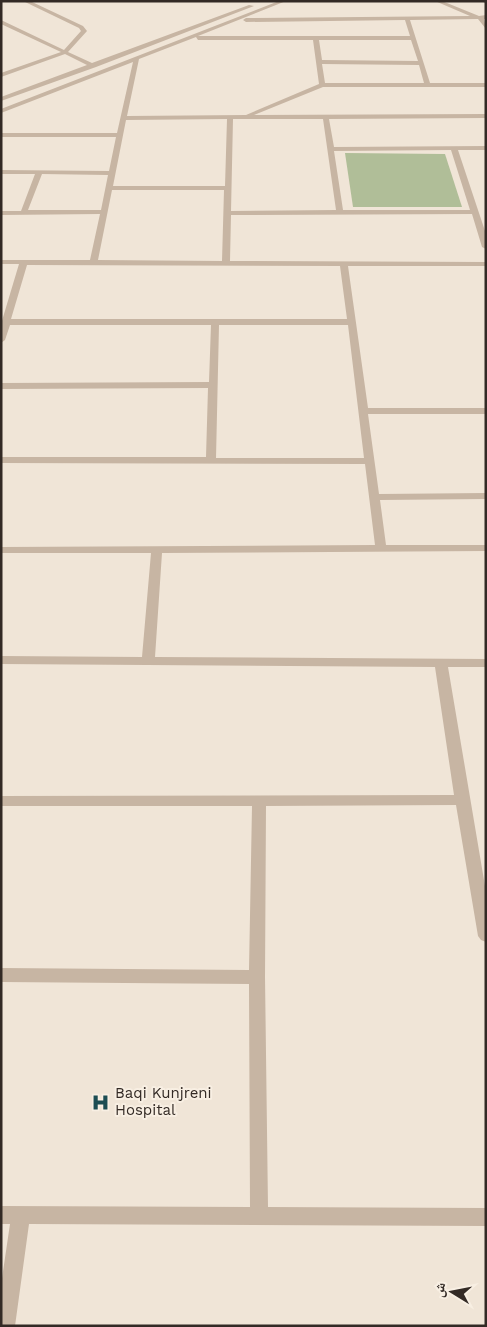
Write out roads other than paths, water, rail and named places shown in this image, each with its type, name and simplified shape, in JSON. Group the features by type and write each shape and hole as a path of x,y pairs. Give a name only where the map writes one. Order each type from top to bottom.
{"street":[{"path":"1,75 64,53 82,34 84,29 25,1"},
{"path":"1,111 284,1"},
{"path":"437,1 483,18"},
{"path":"1,99 255,4"},
{"path":"223,16 238,20 483,18"},
{"path":"483,18 486,27"},
{"path":"407,19 428,85"},
{"path":"1,22 64,53 106,70"},
{"path":"9,32 17,30"},
{"path":"190,38 413,38"},
{"path":"316,38 322,85"},
{"path":"93,263 136,59"},
{"path":"319,62 420,62"},
{"path":"242,118 322,85 486,85"},
{"path":"124,118 486,116"},
{"path":"326,117 340,212"},
{"path":"226,263 230,118"},
{"path":"1,135 120,135"},
{"path":"454,148 486,247"},
{"path":"330,149 486,148"},
{"path":"1,172 112,173"},
{"path":"24,212 39,172"},
{"path":"109,188 228,188"},
{"path":"1,212 104,212"},
{"path":"227,213 475,212"},
{"path":"1,262 486,264"},
{"path":"1,340 8,322 24,262"},
{"path":"344,264 381,548"},
{"path":"8,322 352,322"},
{"path":"211,461 215,322"},
{"path":"1,386 213,384"},
{"path":"363,411 486,412"},
{"path":"1,460 369,462"},
{"path":"375,497 486,496"},
{"path":"1,550 486,548"},
{"path":"148,660 157,549"},
{"path":"1,660 486,663"},
{"path":"441,662 462,800 486,936"},
{"path":"259,800 257,977 259,1216"},
{"path":"1,801 462,800"},
{"path":"1,975 257,977"},
{"path":"1,1214 486,1217"},
{"path":"5,1326 22,1214"}],"place":[{"name":"Baqi Kunjreni Hospital","path":"101,1102"}]}
